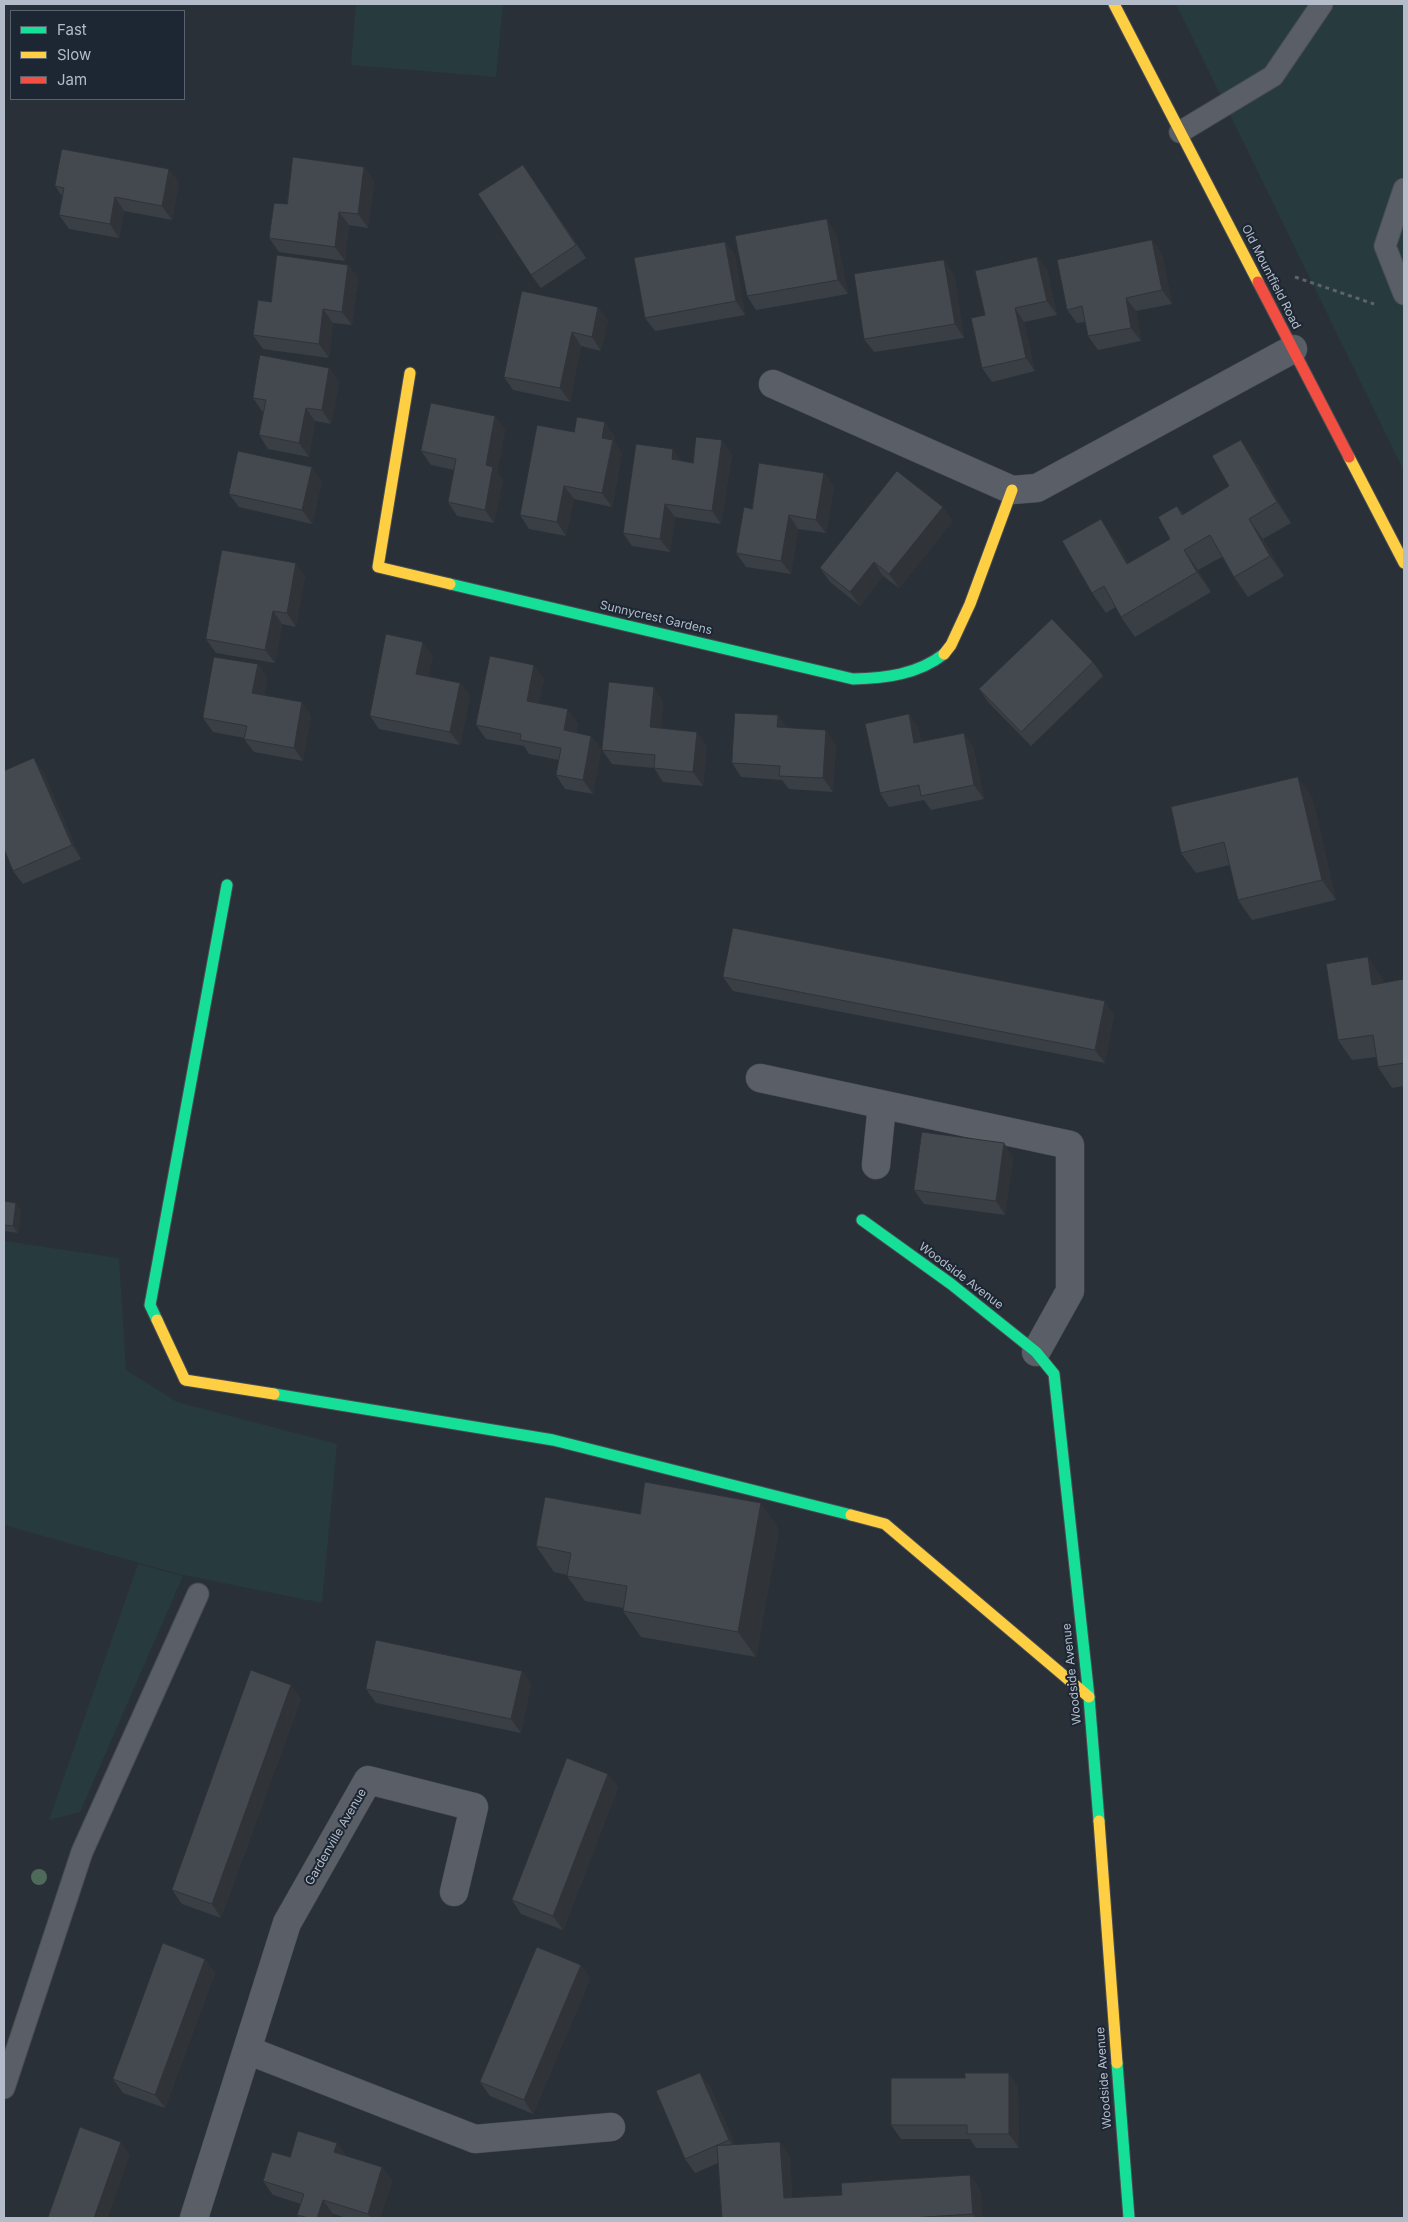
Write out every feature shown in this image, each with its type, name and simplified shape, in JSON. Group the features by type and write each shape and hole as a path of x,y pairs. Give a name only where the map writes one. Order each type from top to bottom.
{"street":[{"name":"Old Mountfield Road","path":"1114,4 1404,563"},
{"path":"773,384 1012,490 1037,488 1293,349"},
{"name":"Sunnycrest Gardens","path":"410,373 378,567 853,679 891,678 916,670 945,654 961,626 1012,490"},
{"path":"227,885 150,1305 186,1380 553,1440 885,1524 1089,1697"},
{"path":"760,1078 1070,1145 1070,1291 1036,1352"},
{"path":"876,1165 882,1105"},
{"name":"Woodside Avenue","path":"862,1220 951,1284 1036,1352 1054,1374 1089,1697 1129,2218"},
{"name":"Gardenville Avenue","path":"194,2218 287,1923 368,1780 474,1807 454,1892"},
{"path":"247,2050 475,2139 611,2127"}],"lane":[{"path":"1180,132 1273,76 1322,4"},
{"path":"1404,189 1385,246 1404,294"},
{"path":"4,2088 82,1852 198,1594"}],"path":[{"path":"1247,260 1377,305"}],"green space":[{"path":"356,4 503,4 496,77 351,65"},
{"path":"1176,4 1404,4 1404,471"},
{"path":"4,1241 119,1258 126,1370 177,1402 337,1444 322,1603 179,1574 4,1525"},
{"path":"138,1564 183,1576 80,1812 49,1820"}],"building":[{"path":"62,149 169,169 162,206 115,197 110,224 59,215 64,188 55,186"},
{"path":"293,157 364,167 358,214 339,212 335,247 269,238 274,203 287,204"},
{"path":"523,165 576,245 531,275 478,194"},
{"path":"827,219 838,280 747,296 735,236"},
{"path":"1152,240 1162,290 1126,298 1131,328 1088,336 1082,306 1067,310 1057,260"},
{"path":"725,242 736,301 645,318 634,258"},
{"path":"277,255 348,265 342,312 323,309 319,344 253,335 258,300 271,302"},
{"path":"1037,257 1047,301 1015,308 1026,358 982,368 971,318 985,315 975,271"},
{"path":"944,260 955,324 864,339 854,274"},
{"path":"522,291 598,307 592,337 572,332 560,388 504,377"},
{"path":"260,355 329,368 322,410 306,408 299,443 259,435 266,400 253,398"},
{"path":"431,403 495,416 486,465 493,467 485,510 448,502 456,459 421,451"},
{"path":"577,417 605,422 602,438 613,440 602,493 564,486 557,522 520,515 537,425 574,432"},
{"path":"696,437 722,440 712,511 665,504 660,539 623,533 636,444 673,449 672,459 693,463"},
{"path":"1241,440 1277,502 1249,519 1270,556 1234,577 1210,535 1184,550 1197,572 1121,617 1104,586 1092,593 1062,541 1101,519 1127,564 1170,539 1158,517 1177,506 1182,515 1229,486 1212,456"},
{"path":"238,451 312,467 302,510 229,494"},
{"path":"759,463 824,473 816,520 789,515 781,561 736,553 744,507 752,509"},
{"path":"897,471 943,507 889,574 874,562 850,592 820,568"},
{"path":"222,550 296,563 287,613 273,611 265,650 206,639"},
{"path":"1052,619 1093,662 1021,732 979,689"},
{"path":"386,634 423,642 416,674 460,683 450,732 370,716"},
{"path":"490,656 534,665 527,701 568,709 564,730 591,736 583,780 556,775 561,748 520,740 521,734 476,725"},
{"path":"214,657 258,664 252,693 302,702 294,748 244,739 247,726 203,718"},
{"path":"609,682 654,687 650,727 697,732 693,772 654,768 655,755 602,750"},
{"path":"735,713 778,715 777,727 826,730 823,778 779,776 780,766 732,763"},
{"path":"909,714 914,743 964,733 974,785 921,796 919,785 880,793 865,724"},
{"path":"34,758 72,845 13,871 4,849 4,771"},
{"path":"1298,777 1322,880 1238,900 1224,842 1181,853 1171,807"},
{"path":"733,928 1105,1001 1095,1050 723,977"},
{"path":"1368,957 1372,985 1404,979 1404,1063 1378,1067 1373,1035 1338,1040 1326,964"},
{"path":"922,1132 1004,1143 996,1201 914,1190"},
{"path":"4,1201 16,1203 13,1226 4,1225"},
{"path":"645,1482 761,1503 738,1632 623,1611 627,1586 567,1576 571,1553 536,1546 545,1497 640,1514"},
{"path":"376,1640 522,1671 511,1719 366,1689"},
{"path":"251,1670 291,1685 212,1904 172,1890"},
{"path":"567,1758 608,1774 553,1916 512,1900"},
{"path":"163,1943 205,1959 155,2095 113,2079"},
{"path":"537,1947 581,1965 524,2100 480,2082"},
{"path":"700,2073 729,2140 685,2159 656,2091"},
{"path":"965,2073 1009,2073 1009,2134 967,2134 967,2125 891,2125 891,2078 965,2078"},
{"path":"80,2127 121,2142 94,2218 48,2218"},
{"path":"298,2131 337,2143 334,2152 382,2167 368,2214 323,2200 317,2218 297,2215 304,2194 263,2181 272,2152 290,2157"},
{"path":"780,2142 784,2198 842,2195 841,2183 970,2175 973,2214 909,2218 722,2218 717,2146"}],"traffic: fast":[{"path":"450,584 853,679 877,678 912,671 923,667 944,654"},
{"path":"157,1320 150,1305 227,885"},
{"path":"862,1220 951,1284 1036,1352 1054,1374 1089,1697 1099,1821"},
{"path":"274,1394 553,1440 851,1515"},
{"path":"1117,2063 1129,2218"}],"traffic: slow":[{"path":"1114,4 1258,282"},
{"path":"410,373 378,567 450,584"},
{"path":"1349,457 1404,563"},
{"path":"944,654 951,645 970,604 1012,490"},
{"path":"157,1320 185,1380 274,1394"},
{"path":"851,1515 885,1524 1089,1697"},
{"path":"1099,1821 1117,2063"}],"traffic: jam":[{"path":"1258,282 1349,457"}]}
